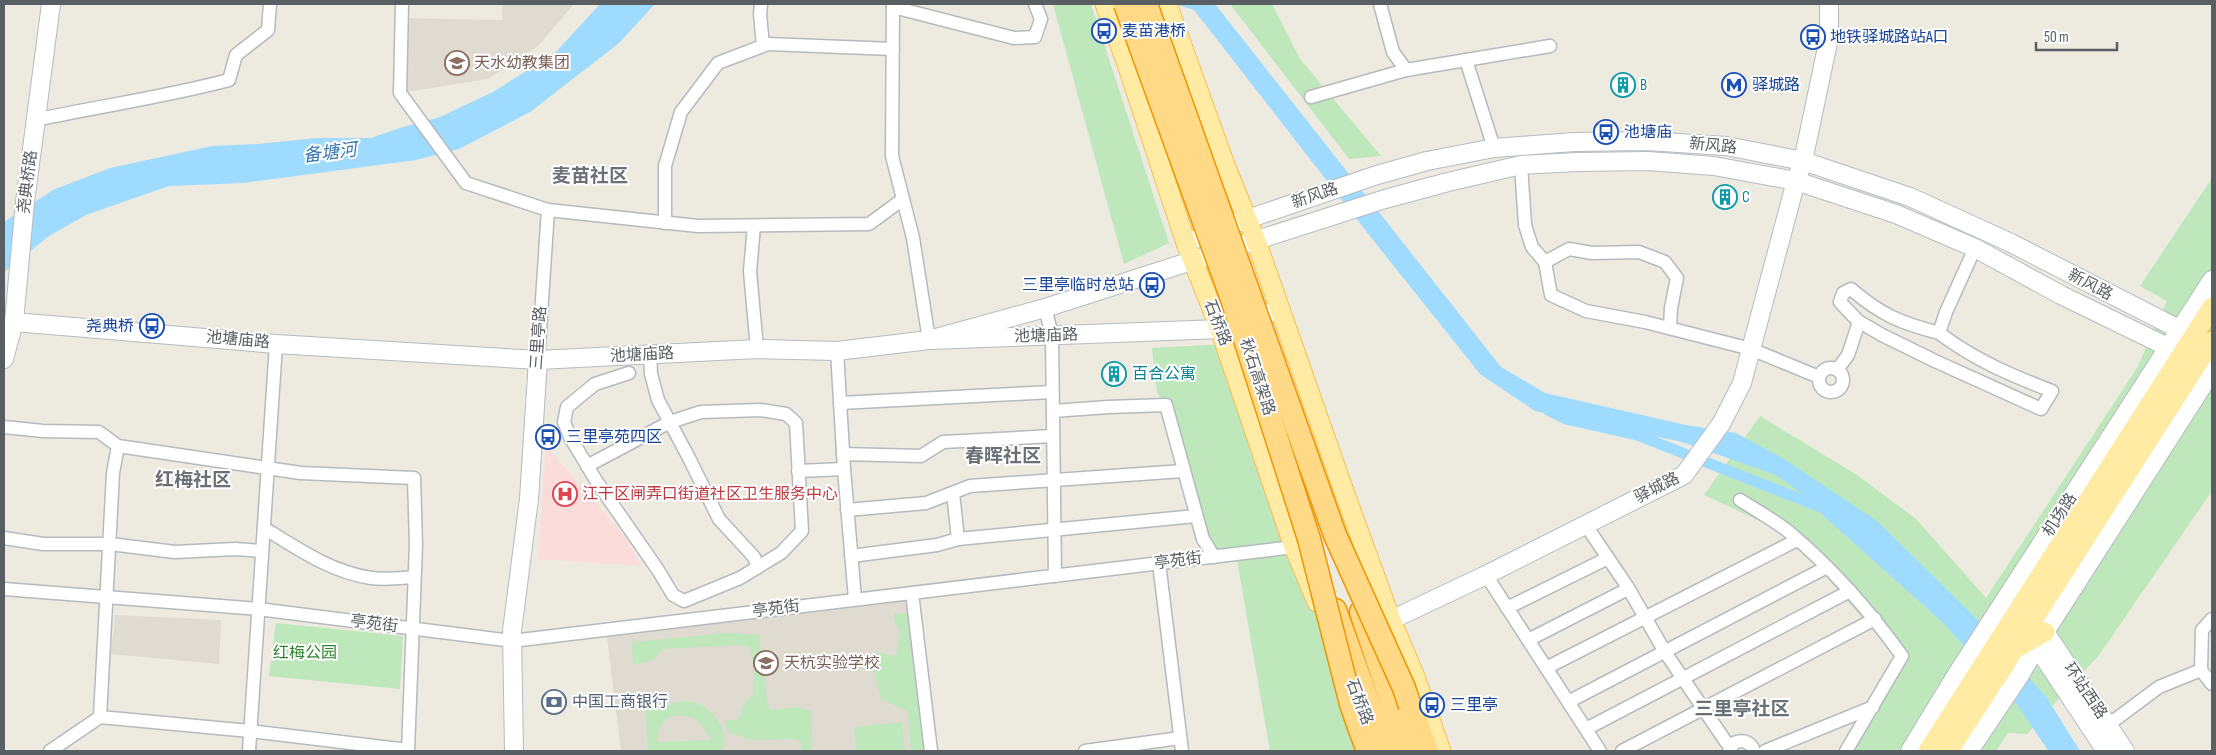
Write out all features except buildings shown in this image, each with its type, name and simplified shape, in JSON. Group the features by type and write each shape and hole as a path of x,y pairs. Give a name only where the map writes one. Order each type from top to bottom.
{"highway":[{"name":"秋石高架路","path":"1125,4 1232,299 1301,543 1386,751"},
{"name":"秋石高架路","path":"1161,8 1334,535 1408,751"},
{"path":"1334,535 1404,688 1427,751"},
{"path":"1301,543 1351,704 1368,751"}],"main road":[{"name":"石桥路","path":"1105,4 1128,67 1189,252 1301,543 1377,751"},
{"path":"1161,8 1251,243 1391,620 1414,674 1441,751"},
{"path":"1251,243 1269,313 1374,635 1418,751"},
{"name":"机场路","path":"2197,363 2187,333 2212,307"},
{"name":"机场路","path":"1928,751 1978,689 2011,655 2197,363 2211,345"},
{"name":"机场路","path":"1949,751 1978,689 1988,641 2162,388 2197,363"},
{"path":"2011,655 2041,640"}],"street":[{"name":"尧典桥路","path":"4,359 14,322 25,202 51,4"},
{"path":"35,120 105,104 186,91 228,80 236,54 268,30 270,4"},
{"path":"402,4 400,93 466,183 548,210 698,226 869,224 903,199"},
{"path":"761,4 763,45"},
{"path":"1035,4 1041,19 1035,37 1014,38 892,6 892,156 913,238 929,340 1045,308 1189,252"},
{"path":"1380,4 1393,52 1406,70"},
{"name":"驿城路","path":"1374,635 1391,620 1486,575 1684,475 1721,424 1742,383 1796,181 1804,161 1829,38 1829,4"},
{"path":"665,223 665,166 681,112 718,63 768,44 893,49"},
{"path":"1311,97 1406,70 1550,46"},
{"path":"1466,60 1494,148"},
{"name":"新风路","path":"1189,252 1241,221 1362,180 1427,161 1494,148 1574,142 1647,141 1726,146 1804,161 1910,197 2011,243 2211,345"},
{"name":"新风路","path":"1189,252 1251,243 1378,201 1521,165 1648,161 1714,166 1796,181 1896,214 1975,248 2061,295 2197,363"},
{"path":"1521,165 1525,225 1532,247 1546,262 1551,295 1586,311 1670,328 1751,349 1819,377"},
{"name":"三里亭路","path":"514,751 512,641 529,499 548,210"},
{"path":"754,226 750,270 757,349"},
{"path":"1546,262 1569,248 1613,254 1639,252 1665,262 1677,278 1671,308 1670,328"},
{"path":"1939,333 1946,312 1975,248"},
{"name":"机场路","path":"2187,333 2212,280"},
{"path":"1851,289 1869,305 1903,324 1939,333 1964,352 2011,376 2052,392 2041,408 1935,361 1860,322 1840,302 1843,293 1851,289"},
{"path":"1045,308 1052,335 1055,576"},
{"name":"池塘庙路","path":"14,322 276,344 538,360 757,349 837,351 929,340 1220,329 1269,313"},
{"path":"1838,370 1848,355 1860,322"},
{"path":"249,751 276,344"},
{"path":"837,351 844,469 855,599"},
{"path":"650,354 651,374 658,400 719,519 754,556 758,567"},
{"name":"机场路","path":"1910,751 1978,689 2020,675 2197,363"},
{"path":"1819,377 1826,369 1838,370"},
{"path":"1819,377 1822,388 1833,391 1842,384 1842,376 1838,370"},
{"path":"587,466 670,422 701,412 761,410 786,414 796,423 802,531 781,554 740,578 684,601 673,595 587,466 570,437 564,422 567,407 594,384 629,373"},
{"path":"840,403 1052,392"},
{"path":"1053,411 1108,407 1166,406 1203,539 1214,556"},
{"path":"4,427 44,431 99,432 118,446 301,473 414,478 416,544 408,751 250,731 100,717 50,751"},
{"path":"843,454 922,456 943,442 1053,436"},
{"path":"100,717 113,473 118,446"},
{"path":"798,471 844,469"},
{"path":"847,510 926,503 970,486 1183,472"},
{"path":"953,493 958,539"},
{"path":"1740,500 1788,531 1827,567 1875,619 1902,656 1846,751"},
{"path":"851,556 937,545 958,539 1196,516"},
{"path":"1586,524 1628,589 1665,652 1730,749 1738,741 1746,742 1754,751"},
{"path":"264,528 339,571 373,579 414,577"},
{"path":"4,538 43,544 110,544 175,552 235,550 262,552"},
{"path":"1546,668 1797,540"},
{"name":"亭苑街","path":"4,590 258,609 512,641 1055,576 1301,543"},
{"path":"1507,608 1608,558"},
{"path":"1085,751 1181,745 1159,563"},
{"path":"1568,702 1827,567"},
{"path":"1486,575 1600,751"},
{"path":"1528,640 1628,589"},
{"path":"1586,729 1850,591"},
{"path":"912,592 931,751"},
{"path":"1622,751 1875,619"},
{"path":"2212,619 2202,630 2200,670 2212,684"},
{"name":"环站西路","path":"2041,640 2108,725 2125,751"},
{"name":"环站西路","path":"2041,640 2106,751"},
{"path":"2108,725 2159,687 2200,670"},
{"name":"机场路","path":"1969,751 1978,689"},
{"path":"1765,751 1873,708"}],"shaded area":[{"name":"天水幼教集团","path":"502,4 574,4 538,46 488,79 400,93 401,18 502,20"},
{"name":"江干区闸弄口街道社区卫生服务中心","path":"546,446 629,542 641,566 538,559"},
{"name":"天杭实验学校","path":"912,593 931,751 621,751 606,629"},
{"path":"115,615 221,620 219,664 111,654"}],"green space":[{"path":"1053,4 1091,4 1169,243 1124,264"},
{"path":"1230,4 1272,4 1300,59 1381,156 1349,159"},
{"path":"2212,178 2212,491 2099,655 2027,734 2008,733 1996,751 1840,751 1897,658 1815,564 1773,527 1704,495 1760,416 1857,475 1916,519 1986,598 2137,368 2167,301 2140,286"},
{"path":"1225,344 1365,751 1270,751 1236,554 1214,557 1166,406 1157,393 1152,348"},
{"path":"894,613 919,614 935,751 911,751 908,712 881,699 872,663 874,652 896,656 900,632 894,619"},
{"name":"红梅公园","path":"276,623 403,636 400,689 269,676"},
{"path":"726,633 759,635 768,705 771,710 797,707 812,711 811,751 803,751 801,743 795,739 752,740 728,732 724,721 739,719 745,702 753,696 753,663 749,647 742,645 663,649 653,660 633,665 632,642"},
{"path":"657,700 658,712 666,706 683,701 700,704 720,724 723,737 723,751 648,751 645,701","holes":["673,716 685,716 699,722 710,740 658,742 660,727 665,721"]},
{"path":"902,722 905,751 856,751 854,727"}],"water":[{"name":"备塘河","path":"600,4 655,4 618,44 530,112 459,149 416,160 243,183 169,186 86,215 49,236 4,272 4,222 53,190 110,168 212,146 258,144 317,138 371,138 440,117 493,92 556,52"},
{"path":"1175,4 1215,4 1501,367 1545,393 1686,425 1736,433 1784,459 1877,521 1982,624 2047,698 2080,751 2055,751 2023,695 1864,538 1776,475 1682,442 1535,411 1480,374 1194,10"}],"waterway":[{"path":"1548,410 1566,419 1637,435 1823,508 1948,620 1977,652"},
{"path":"2008,686 2022,702 2055,751"}],"place":[{"name":"麦苗港桥","path":"1104,31"},
{"name":"地铁驿城路站A口","path":"1813,37"},
{"name":"天水幼教集团","path":"457,63"},
{"name":"B","path":"1623,85"},
{"name":"驿城路","path":"1734,85"},
{"name":"池塘庙","path":"1606,132"},
{"name":"C","path":"1725,197"},
{"name":"三里亭临时总站","path":"1152,285"},
{"name":"尧典桥","path":"152,326"},
{"name":"百合公寓","path":"1114,374"},
{"name":"三里亭苑四区","path":"548,437"},
{"name":"江干区闸弄口街道社区卫生服务中心","path":"565,494"},
{"name":"天杭实验学校","path":"766,663"},
{"name":"中国工商银行","path":"554,702"},
{"name":"三里亭","path":"1432,705"}],"district":[{"name":"麦苗社区","path":"590,176"},
{"name":"春晖社区","path":"1003,456"},
{"name":"红梅社区","path":"193,480"},
{"name":"三里亭社区","path":"1742,709"}]}
